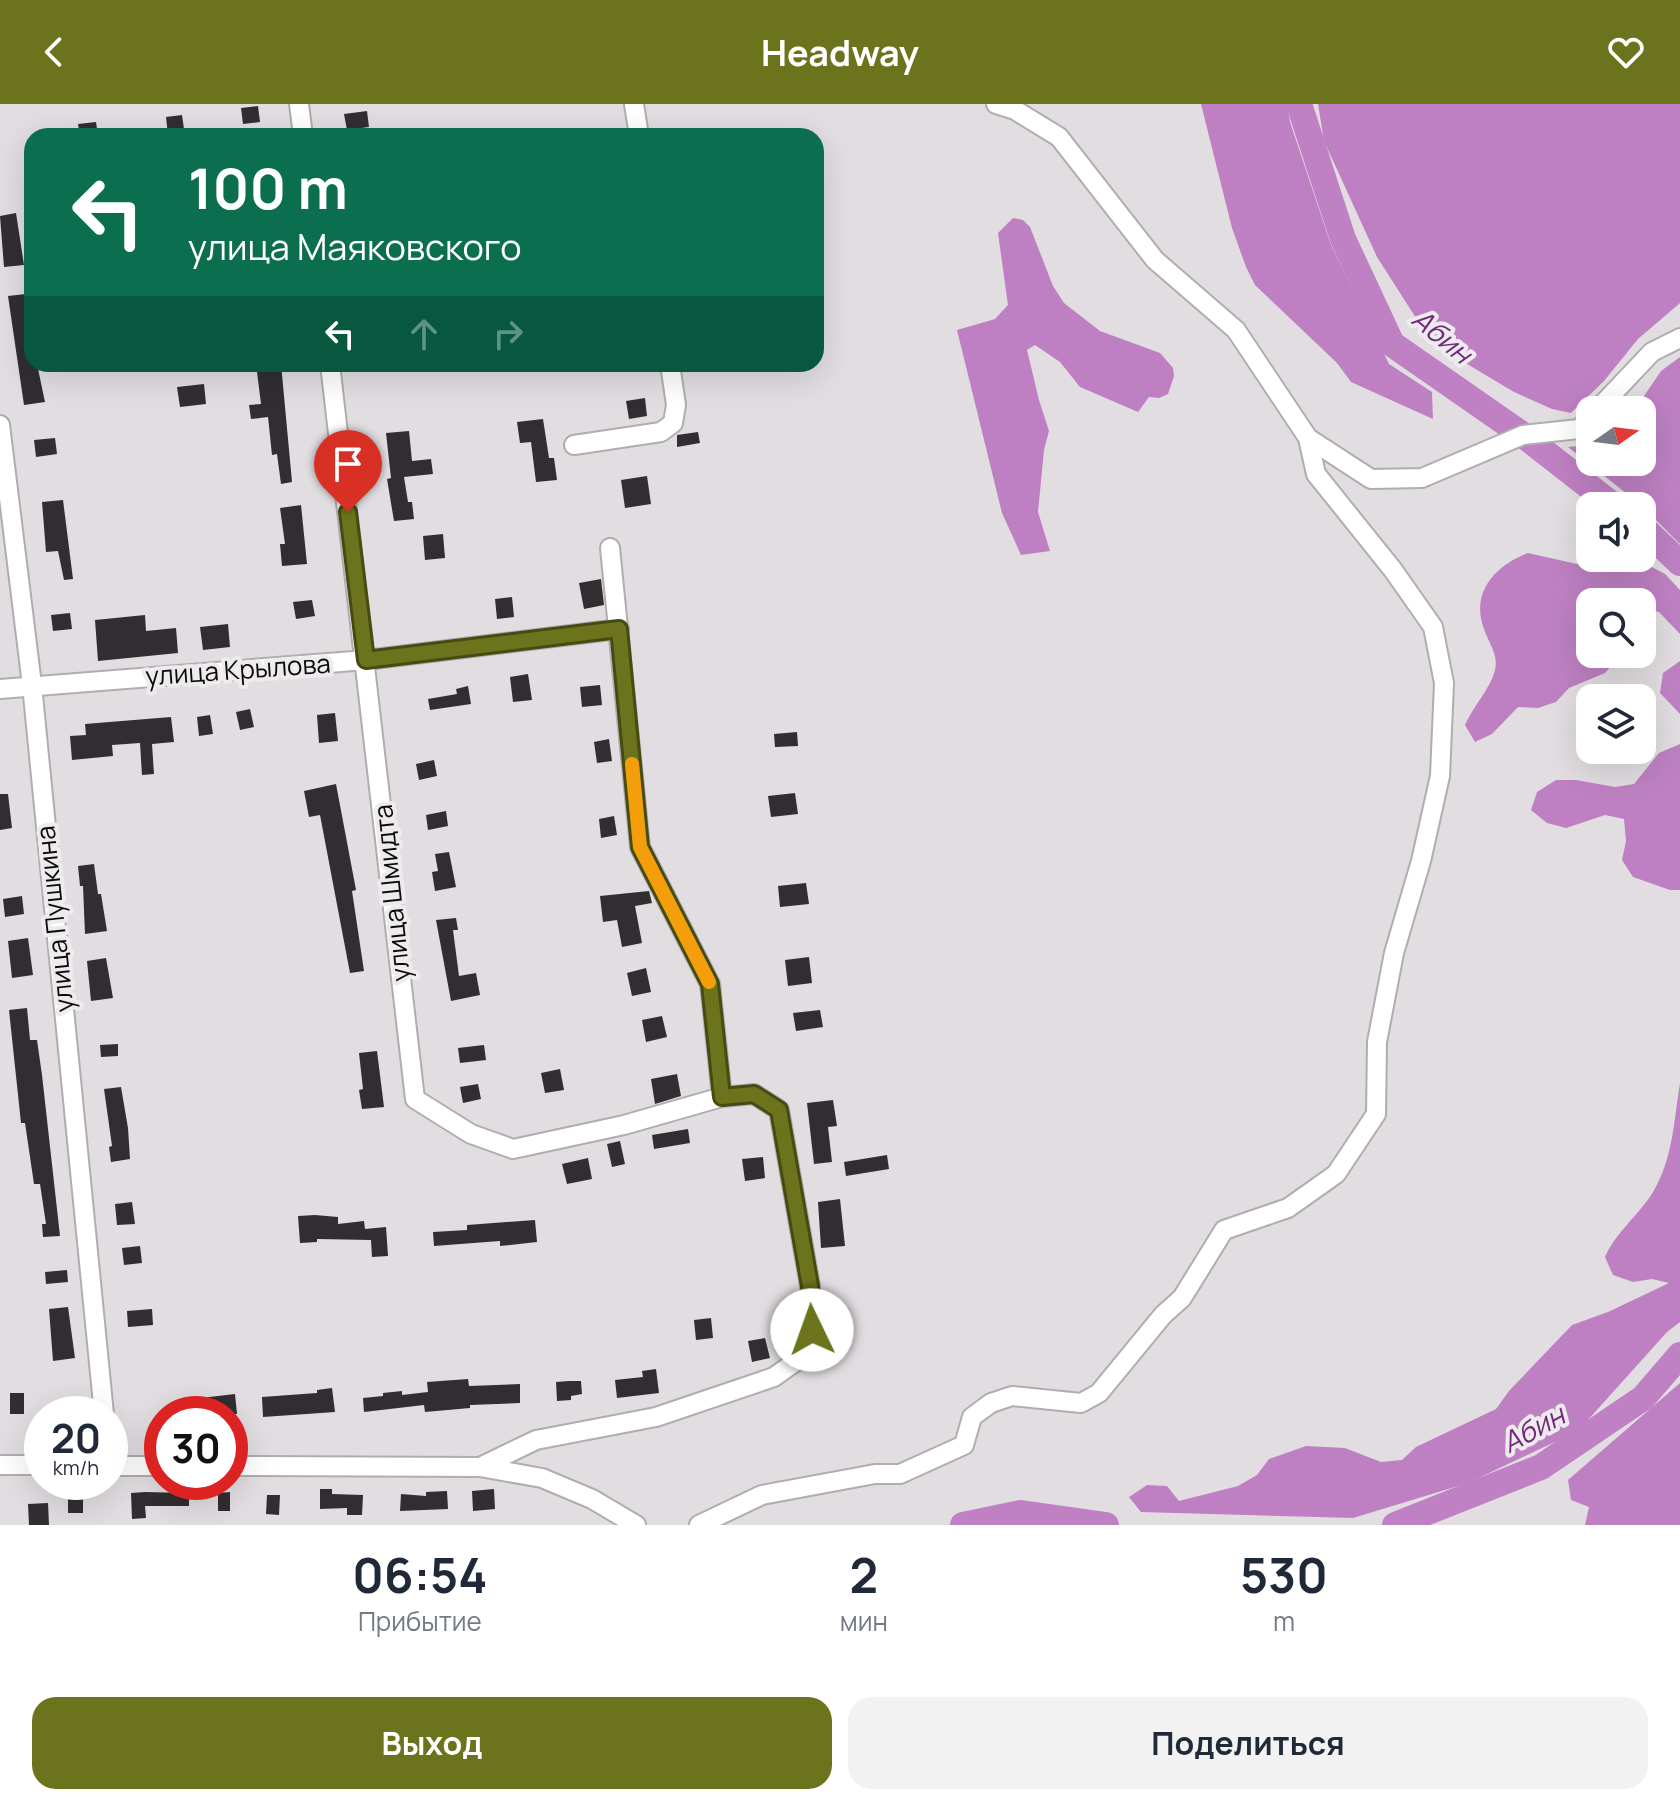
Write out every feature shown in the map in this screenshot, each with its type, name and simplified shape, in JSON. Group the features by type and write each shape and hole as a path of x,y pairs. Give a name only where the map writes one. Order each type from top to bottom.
{"street":[{"path":"299,104 302,128"},
{"path":"634,104 638,128"},
{"path":"699,1525 762,1495 875,1474 900,1474 964,1445 972,1417 991,1403 1012,1396 1081,1403 1099,1393 1163,1315 1182,1298 1224,1230 1288,1208 1336,1174 1376,1114 1377,1042 1394,953 1421,861 1440,776 1444,683 1433,627 1393,570 1316,474 1308,438 1236,330 1155,260 1059,137 1015,110 996,104"},
{"path":"1610,396 1652,352 1680,338"},
{"name":"улица Шмидта","path":"331,372 415,1099 471,1134 513,1149 624,1125 722,1097"},
{"path":"574,445 661,432 673,423 676,405 671,372"},
{"name":"улица Пушкина","path":"0,425 32,685 102,1396"},
{"path":"1308,438 1371,479 1422,478 1523,435 1576,429"},
{"path":"480,1467 536,1440 656,1417 774,1377 806,1354 812,1330 810,1286 779,1110 754,1094 722,1097 710,984 640,847 610,548"},
{"name":"улица Крылова","path":"0,689 366,660 619,629"},
{"path":"0,1465 24,1465"},
{"path":"248,1466 480,1467 542,1478 592,1499 636,1525"}],"shaded area":[{"path":"1201,104 1287,104 1290,122 1331,245 1389,364 1432,392 1433,419 1351,382 1337,363 1255,285 1232,228"},
{"path":"1318,104 1680,104 1680,303 1638,339 1589,396 1576,396 1576,408 1571,413 1552,409 1514,392 1432,343 1377,257 1324,141"},
{"path":"1013,218 1023,220 1030,227 1053,286 1064,303 1100,331 1160,353 1173,368 1174,376 1168,394 1159,398 1149,397 1138,412 1080,387 1060,362 1035,345 1027,350 1049,431 1038,512 1050,551 1021,555 1002,513 957,330 995,319 1008,305 998,233"},
{"path":"1680,357 1680,544 1656,520 1656,492 1624,492 1604,476 1656,476 1656,396 1644,396 1661,371"},
{"path":"1528,553 1576,564 1576,572 1656,572 1656,569 1680,590 1680,634 1656,611 1656,588 1576,588 1576,668 1609,668 1605,673 1569,688 1556,702 1538,708 1518,707 1492,734 1475,742 1465,725 1490,684 1496,664 1484,629 1480,603 1483,592 1496,573"},
{"path":"1680,661 1680,714 1660,693 1663,673"},
{"path":"1680,744 1680,890 1670,890 1633,877 1622,860 1626,841 1624,819 1605,815 1566,828 1547,823 1531,810 1537,792 1556,780 1615,787 1634,784 1650,764 1656,764 1659,753"},
{"path":"1680,1083 1680,1322 1667,1332 1578,1431 1468,1483 1353,1518 1141,1512 1129,1497 1147,1485 1167,1486 1179,1501 1238,1486 1257,1475 1269,1459 1306,1446 1345,1448 1381,1462 1402,1460 1416,1447 1496,1409 1509,1391 1572,1325 1669,1283 1652,1279 1633,1282 1613,1275 1605,1257 1660,1179 1672,1139"},
{"path":"1680,1383 1680,1525 1585,1525 1589,1507 1571,1500 1568,1480"}],"building":[{"path":"258,106 260,122 243,124 241,108"},
{"path":"367,111 369,127 347,128 344,114"},
{"path":"182,115 184,128 167,128 166,117"},
{"path":"96,122 97,128 79,128 78,124"},
{"path":"16,213 24,265 4,267 0,216"},
{"path":"24,294 24,372 39,372 45,402 24,405 8,296"},
{"path":"257,372 282,372 292,482 281,484 277,454 272,455 268,417 251,419 249,405 261,404"},
{"path":"204,384 206,404 180,407 177,387"},
{"path":"645,398 647,416 629,419 626,401"},
{"path":"543,419 549,458 554,458 557,480 536,482 531,442 520,443 517,422"},
{"path":"409,431 412,461 431,459 433,474 404,477 414,519 394,521 387,479 391,478 386,433"},
{"path":"698,432 700,443 677,447 677,435"},
{"path":"55,438 57,454 36,457 34,440"},
{"path":"647,476 651,504 625,508 621,480"},
{"path":"63,500 73,579 64,580 58,551 46,552 42,502"},
{"path":"301,505 307,564 282,566 280,544 285,544 280,508"},
{"path":"443,534 445,558 425,560 423,536"},
{"path":"601,579 604,605 584,609 579,583"},
{"path":"512,597 514,617 497,619 495,599"},
{"path":"312,600 315,616 296,619 293,602"},
{"path":"70,613 72,629 53,631 51,615"},
{"path":"145,615 146,631 176,628 178,653 98,661 95,620"},
{"path":"228,624 230,647 203,650 200,627"},
{"path":"528,674 532,700 513,702 510,677"},
{"path":"600,685 602,705 582,707 580,687"},
{"path":"468,686 471,704 430,710 428,699 457,694 456,689"},
{"path":"250,709 254,727 240,730 236,712"},
{"path":"335,713 338,741 319,743 317,715"},
{"path":"210,715 213,734 199,736 197,717"},
{"path":"171,717 174,742 152,744 154,774 142,775 140,743 112,745 113,756 72,760 70,736 86,735 85,724"},
{"path":"797,732 798,746 775,747 774,734"},
{"path":"609,739 612,761 597,763 594,742"},
{"path":"434,760 437,776 419,780 416,764"},
{"path":"336,784 356,890 352,891 364,971 350,973 320,815 309,817 304,791"},
{"path":"795,793 798,814 771,817 768,796"},
{"path":"0,794 8,794 12,828 0,830"},
{"path":"446,811 448,826 428,830 426,815"},
{"path":"614,816 617,835 601,838 599,819"},
{"path":"449,852 456,887 435,891 432,872 438,871 435,854"},
{"path":"94,864 107,931 85,934 83,886 80,886 78,866"},
{"path":"806,883 809,904 780,907 778,886"},
{"path":"649,891 652,903 635,906 642,943 622,947 617,920 603,922 600,896"},
{"path":"22,896 24,914 5,917 3,899"},
{"path":"456,918 458,930 453,930 459,976 476,973 480,995 451,1001 436,920"},
{"path":"28,938 33,975 12,978 8,941"},
{"path":"809,957 812,983 788,986 785,960"},
{"path":"106,958 113,998 91,1001 87,961"},
{"path":"646,968 651,992 632,996 627,973"},
{"path":"27,1008 30,1040 37,1040 60,1236 43,1237 42,1224 46,1224 40,1184 34,1184 25,1123 21,1123 9,1010"},
{"path":"820,1010 823,1027 796,1031 793,1013"},
{"path":"662,1016 667,1037 646,1042 642,1020"},
{"path":"118,1044 118,1056 101,1057 100,1045"},
{"path":"484,1045 486,1060 460,1063 458,1048"},
{"path":"377,1051 384,1107 362,1109 359,1053"},
{"path":"560,1069 564,1090 545,1093 541,1073"},
{"path":"677,1074 681,1096 655,1104 651,1079"},
{"path":"478,1084 481,1099 463,1103 460,1087"},
{"path":"121,1087 130,1159 111,1162 109,1147 112,1146 104,1089"},
{"path":"833,1100 837,1126 828,1127 832,1162 814,1164 807,1103"},
{"path":"688,1129 690,1143 654,1149 652,1135"},
{"path":"620,1141 625,1164 612,1167 607,1144"},
{"path":"887,1155 889,1169 846,1176 844,1162"},
{"path":"763,1157 765,1178 745,1181 742,1159"},
{"path":"588,1158 592,1179 567,1184 562,1164"},
{"path":"840,1199 845,1246 821,1248 818,1202"},
{"path":"132,1202 135,1224 117,1225 115,1204"},
{"path":"298,1216 338,1217 338,1224 364,1221 365,1229 386,1227 388,1256 372,1257 371,1240 317,1239 317,1242 300,1243"},
{"path":"535,1220 537,1242 500,1246 500,1241 434,1246 433,1232 467,1230 467,1225"},
{"path":"140,1246 142,1263 124,1265 122,1248"},
{"path":"67,1270 68,1282 46,1284 45,1272"},
{"path":"68,1307 75,1358 53,1361 49,1309"},
{"path":"152,1309 153,1325 128,1327 127,1311"},
{"path":"711,1318 713,1338 696,1340 694,1320"},
{"path":"765,1338 770,1358 752,1362 748,1341"},
{"path":"656,1369 659,1393 617,1398 615,1380 643,1377 642,1371"},
{"path":"468,1379 469,1386 520,1384 520,1403 470,1405 470,1408 425,1412 424,1405 364,1412 363,1398 402,1391 402,1395 428,1392 427,1382"},
{"path":"581,1381 582,1394 571,1396 571,1400 557,1401 556,1382"},
{"path":"332,1388 335,1412 263,1417 262,1397 317,1393 317,1390"},
{"path":"10,1393 24,1393 24,1414 10,1414"},
{"path":"320,1489 332,1489 332,1494 363,1495 362,1515 347,1515 347,1508 320,1509"},
{"path":"494,1489 495,1509 473,1511 472,1491"},
{"path":"447,1491 448,1509 400,1511 401,1494 426,1496 426,1492"},
{"path":"144,1492 144,1500 189,1500 189,1506 145,1506 146,1518 132,1519 131,1493"},
{"path":"267,1495 280,1495 279,1515 266,1514"},
{"path":"68,1500 83,1500 83,1513 68,1513"},
{"path":"218,1500 230,1500 230,1511 218,1511"},
{"path":"48,1503 49,1525 29,1525 28,1504"}],"waterway":[{"name":"Абин","path":"1299,104 1343,239 1392,344 1523,435 1596,492"},
{"name":"Абин","path":"1656,540 1680,563"},
{"name":"Абин","path":"1395,1525 1541,1467 1643,1398 1680,1355"},
{"name":"Абин","path":"963,1525 1021,1513 1106,1525"}],"slow traffic":[{"path":"632,764 640,847 709,982"}],"route":[{"path":"348,512 366,660 619,629 640,847 710,984 722,1097 754,1094 779,1110 810,1286 812,1330"}]}
